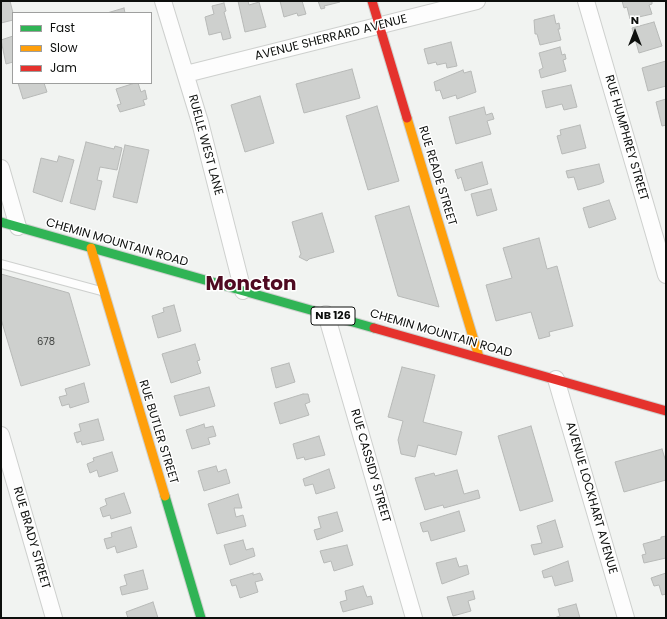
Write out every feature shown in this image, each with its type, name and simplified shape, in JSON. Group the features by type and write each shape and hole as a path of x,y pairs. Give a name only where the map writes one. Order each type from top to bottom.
{"street":[{"name":"RUELLE WEST LANE","path":"163,1 186,74 243,291"},
{"name":"RUE READE STREET","path":"372,1 479,358"},
{"name":"AVENUE SHERRARD AVENUE","path":"186,74 477,1"},
{"name":"RUE HUMPHREY STREET","path":"586,1 666,275"},
{"path":"1,168 18,227"},
{"name":"CHEMIN MOUNTAIN ROAD","path":"1,222 92,251 326,314 666,411"},
{"name":"RUE BUTLER STREET","path":"92,251 201,618"},
{"name":"RUE CASSIDY STREET","path":"326,314 414,618"},
{"name":"AVENUE LOCKHART AVENUE","path":"556,379 626,618"},
{"name":"RUE BRADY STREET","path":"1,435 54,618"}],"lane":[{"path":"1,264 104,292"}],"building":[{"path":"1,1 10,1 13,12 12,20 1,23"},
{"path":"238,1 248,1 249,5 259,2 266,27 245,32"},
{"path":"280,1 302,1 306,14 298,16 297,13 284,17"},
{"path":"318,1 340,2 324,6 325,8 321,9"},
{"path":"622,1 652,1 652,4 649,5 652,14 630,19 627,7 624,8"},
{"path":"224,3 226,11 224,12 231,38 223,40 221,32 209,35 205,17 214,14 212,6"},
{"path":"124,8 125,12 110,12"},
{"path":"554,15 556,24 559,23 560,29 558,29 561,40 540,45 537,34 535,34 534,20"},
{"path":"654,22 662,46 639,53 632,28"},
{"path":"12,36 12,62 6,64 1,40"},
{"path":"451,42 457,66 447,68 446,63 437,65 436,62 428,64 424,49"},
{"path":"560,47 562,55 565,54 566,59 563,60 566,71 541,78 539,70 543,68 539,53"},
{"path":"666,61 666,86 648,91 642,68"},
{"path":"352,69 360,98 304,113 296,84"},
{"path":"463,70 464,73 471,71 476,92 457,99 456,95 443,99 440,90 436,91 434,82"},
{"path":"18,84 44,84 47,92 23,99"},
{"path":"132,84 138,84 141,92 145,90 147,99 143,100 145,105 120,112 117,105 121,104 116,89"},
{"path":"571,85 577,107 564,110 562,104 546,108 542,91"},
{"path":"260,96 274,143 245,152 231,105"},
{"path":"666,99 666,125 662,126 656,102"},
{"path":"377,106 399,181 368,190 346,116"},
{"path":"484,107 486,115 492,113 494,119 487,121 491,134 456,144 449,117"},
{"path":"580,125 586,148 562,154 557,136 561,135 560,130"},
{"path":"86,142 114,149 115,146 122,148 117,170 100,167 97,180 102,181 95,210 70,203"},
{"path":"125,145 149,150 137,203 113,197"},
{"path":"59,156 74,160 62,202 33,192 41,158 57,162"},
{"path":"482,162 488,184 465,191 461,177 458,179 455,170"},
{"path":"599,164 604,182 600,184 578,190 574,177 568,178 566,171"},
{"path":"491,189 497,210 477,216 471,194"},
{"path":"609,200 616,219 589,228 583,208"},
{"path":"409,206 439,307 398,296 375,216"},
{"path":"322,213 334,252 309,259 307,261 299,257 301,254 292,222"},
{"path":"539,238 547,269 557,266 573,326 549,332 550,336 539,339 531,312 496,321 486,285 512,278 503,248"},
{"path":"1,274 69,293 90,365 21,386 1,319"},
{"path":"174,305 181,331 158,338 152,316 164,312 163,308"},
{"path":"195,344 200,360 197,361 201,373 171,383 162,354"},
{"path":"289,363 295,382 276,388 271,368"},
{"path":"402,367 435,375 423,422 462,432 456,455 418,445 415,457 401,454 398,440 403,421 388,417"},
{"path":"84,383 89,402 70,408 69,404 62,406 59,397 67,395 65,389"},
{"path":"209,387 215,406 180,416 174,396"},
{"path":"303,394 308,394 310,402 305,404 309,415 280,424 274,403"},
{"path":"98,419 104,440 82,445 81,441 77,443 74,433 81,431 79,424"},
{"path":"204,424 205,428 213,426 216,436 208,438 210,444 192,449 186,430"},
{"path":"531,426 553,501 520,511 498,436"},
{"path":"319,436 325,455 305,460 304,457 297,459 293,444"},
{"path":"662,449 666,462 666,480 624,492 615,462"},
{"path":"112,452 118,471 99,477 97,470 90,473 87,464 94,461 93,458"},
{"path":"216,466 218,472 226,469 230,483 204,491 198,471"},
{"path":"329,469 335,488 316,494 313,484 305,486 303,479"},
{"path":"457,470 464,494 478,490 480,498 444,508 443,505 425,510 415,478 434,473 435,476"},
{"path":"124,493 131,513 111,519 110,515 103,517 100,508 107,505 105,499"},
{"path":"238,494 242,508 234,508 236,517 243,515 246,526 217,534 208,504"},
{"path":"459,511 465,531 431,541 428,531 423,532 420,523"},
{"path":"337,512 343,531 317,540 314,530 321,528 318,517"},
{"path":"555,520 563,547 534,555 531,545 542,543 537,526"},
{"path":"131,527 137,547 117,553 115,546 107,549 104,539 112,537 111,533"},
{"path":"666,536 666,558 644,563 642,555 646,554 643,544"},
{"path":"243,540 246,550 253,548 255,556 230,565 224,545"},
{"path":"347,545 353,565 334,571 331,561 324,563 320,551"},
{"path":"456,558 459,567 467,565 469,574 442,584 436,563"},
{"path":"568,561 573,581 555,586 552,576 544,578 542,571"},
{"path":"143,570 148,589 122,595 120,587 127,585 124,575"},
{"path":"253,573 253,575 260,573 263,580 255,582 258,592 240,598 236,585 232,586 230,580"},
{"path":"666,573 666,594 662,595 659,585 654,586 651,578"},
{"path":"363,586 367,597 371,596 373,604 343,612 340,602 347,600 345,591"},
{"path":"473,591 475,599 468,601 471,611 453,616 447,597"},
{"path":"153,602 158,618 128,618 126,612"},
{"path":"576,604 580,618 554,618 560,616 558,609"}],"traffic: fast":[{"path":"1,222 374,328"},
{"path":"165,496 201,618"}],"traffic: slow":[{"path":"407,118 479,357"},
{"path":"91,248 165,496"}],"traffic: jam":[{"path":"372,1 407,118"},
{"path":"374,328 666,411"}],"district":[{"name":"Moncton","path":"251,285"}]}
